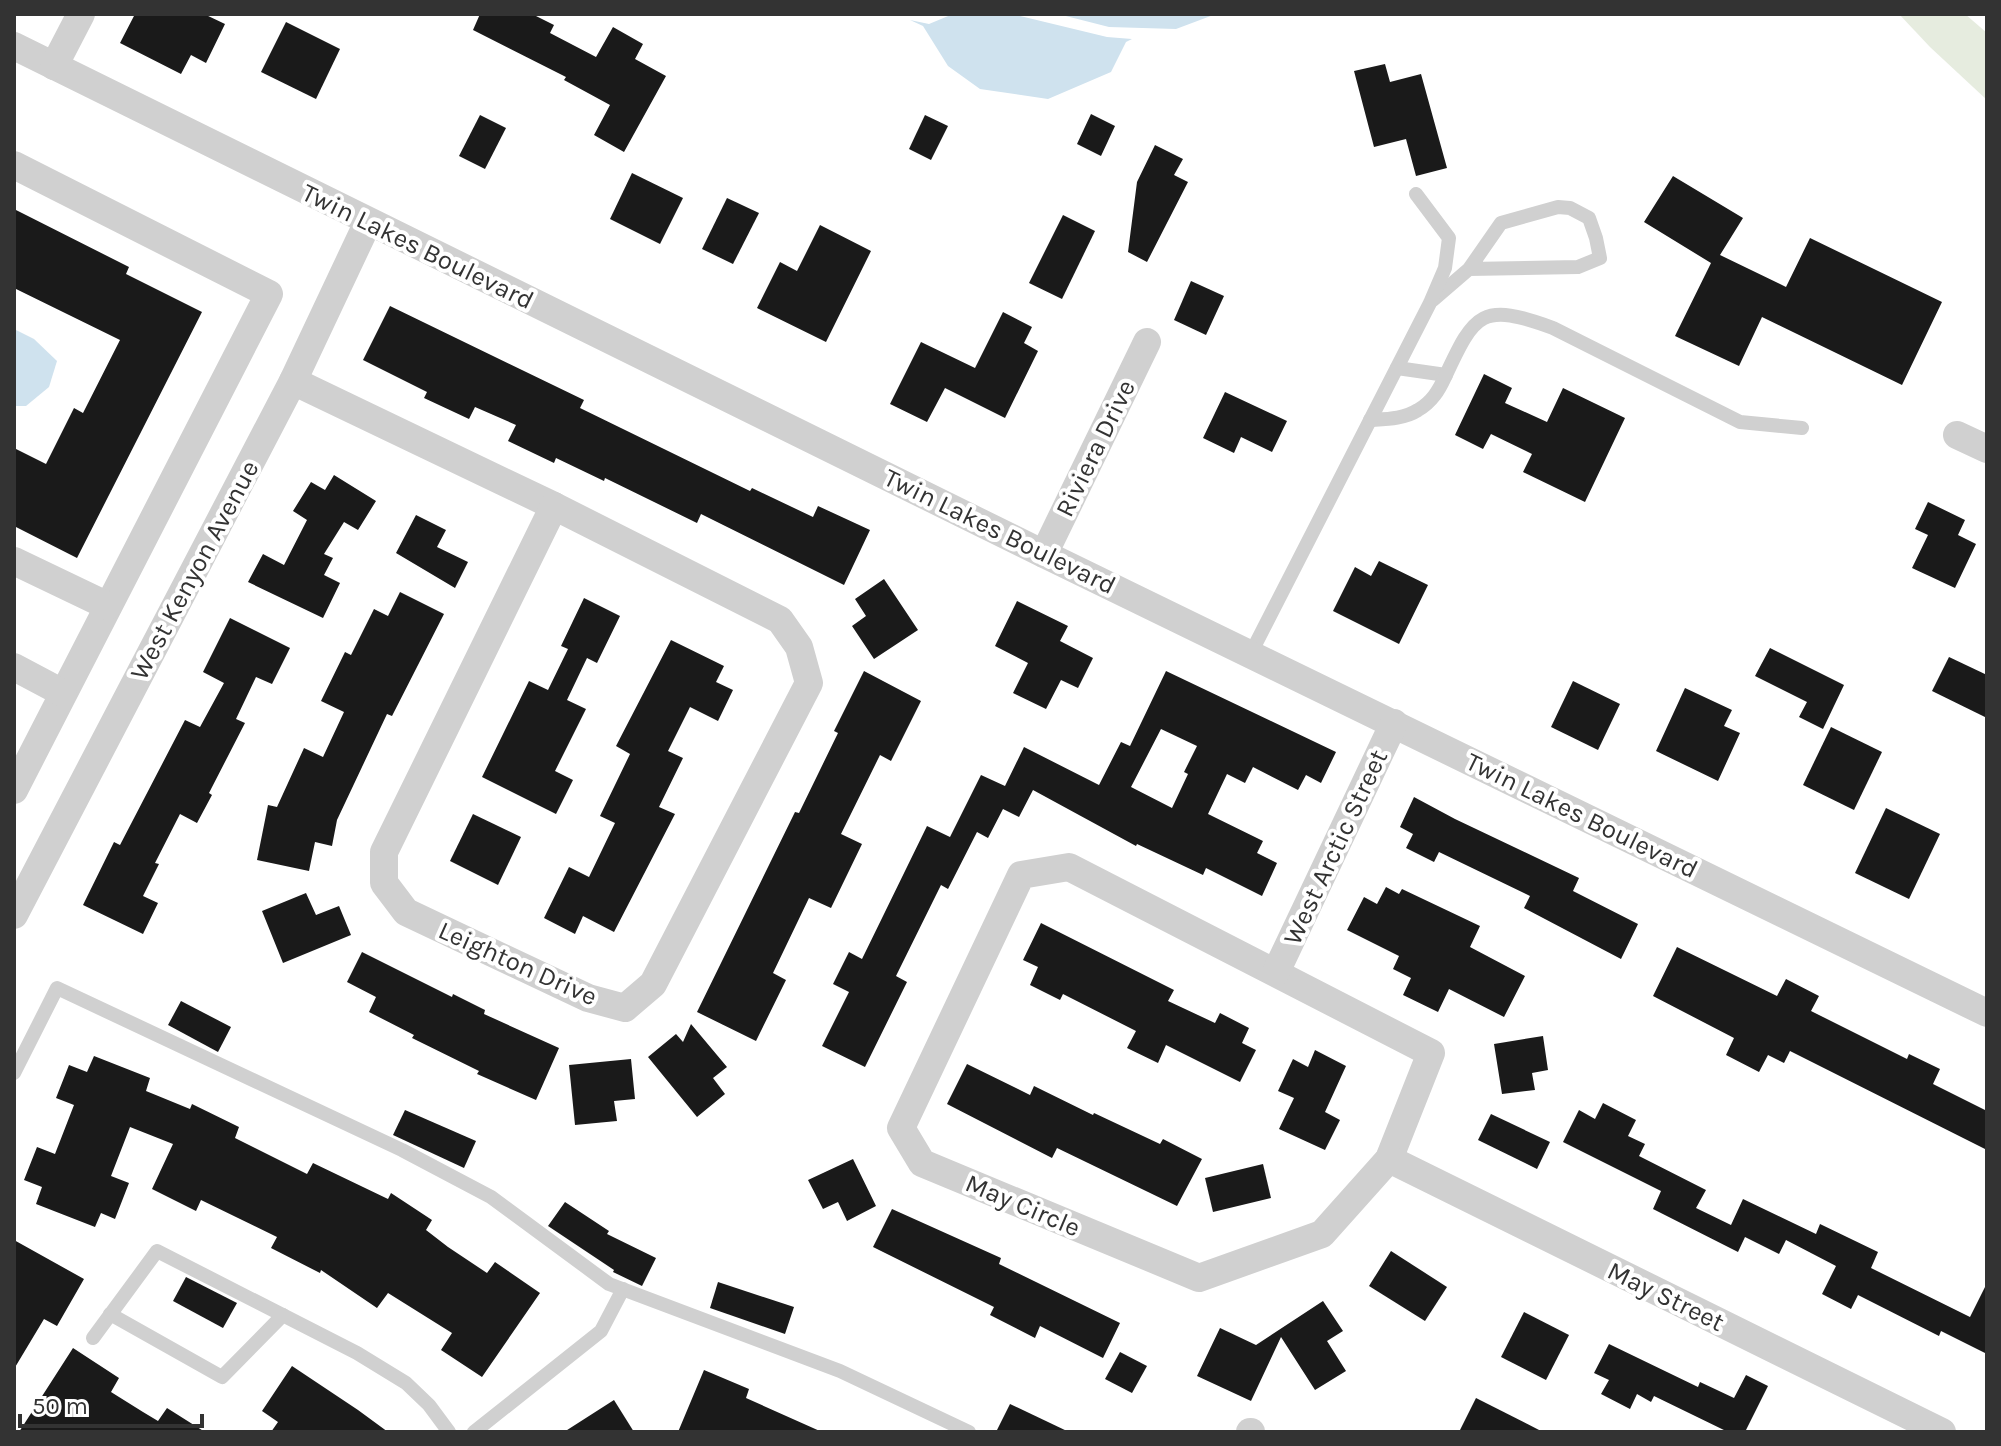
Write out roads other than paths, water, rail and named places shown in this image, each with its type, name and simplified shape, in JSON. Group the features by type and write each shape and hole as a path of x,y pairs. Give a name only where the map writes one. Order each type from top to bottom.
{"street":[{"path":"54,66 81,14"},
{"name":"Twin Lakes Boulevard","path":"14,46 1044,554 1987,1013"},
{"path":"14,165 269,294 14,790"},
{"name":"West Kenyon Avenue","path":"14,915 293,381 368,222"},
{"name":"Riviera Drive","path":"1044,554 1147,342"},
{"name":"Leighton Drive","path":"293,381 554,506 780,620 799,647 809,683 653,984 625,1008 588,998 406,912 384,883 384,852 554,506"},
{"path":"1957,435 1987,449"},
{"path":"14,561 108,606"},
{"path":"14,667 63,693"},
{"name":"West Arctic Street","path":"1276,972 1394,723"},
{"name":"May Circle","path":"1069,867 1276,972 1431,1053 1389,1159 1322,1234 1199,1278 922,1163 901,1128 1021,875 1069,867"},
{"name":"May Street","path":"1389,1159 1942,1432"}],"lane":[{"path":"1251,653 1445,268 1449,238 1416,194"},
{"path":"1430,303 1469,269 1501,223 1558,207 1570,208 1589,218 1600,258 1578,267 1469,269"},
{"path":"1370,420 1399,418 1419,410 1437,394 1471,326 1492,314 1520,316 1553,328 1740,422 1802,428"},
{"path":"1397,368 1446,375"},
{"path":"14,1073 57,988 402,1150 491,1197 609,1284 840,1371 969,1432"},
{"path":"93,1338 157,1251 357,1353 406,1383 429,1405 449,1432"},
{"path":"474,1432 601,1331 623,1289"},
{"path":"110,1314 222,1377 283,1315"}],"water":[{"path":"953,14 1012,14 1107,37 1132,39 1126,42 1111,72 1048,99 980,89 948,66 923,26 910,20 929,24"},
{"path":"1058,14 1216,14 1176,29 1109,27"},
{"path":"14,329 34,339 57,361 49,387 26,406 14,406"}]}
